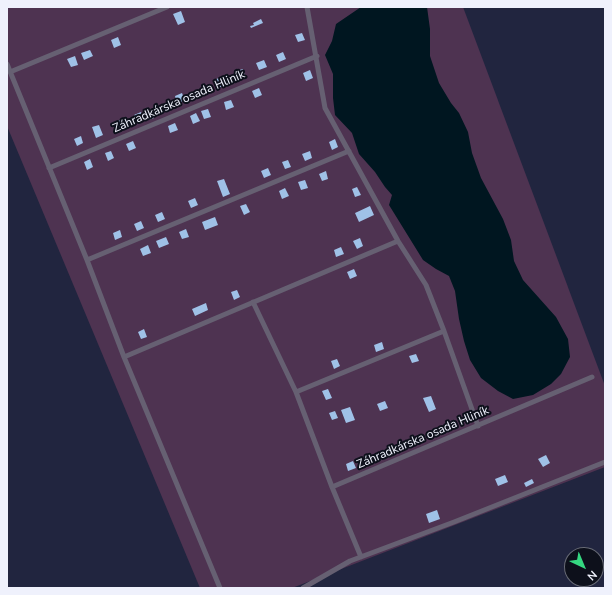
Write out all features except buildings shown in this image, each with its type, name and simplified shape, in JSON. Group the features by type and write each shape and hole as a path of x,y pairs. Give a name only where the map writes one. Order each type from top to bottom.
{"lane":[{"path":"10,72 167,7"},
{"path":"307,7 326,108 398,241 426,285 478,426"},
{"name":"Záhradkárska osada Hliník","path":"49,168 317,56"},
{"path":"7,64 87,260 124,357 220,588"},
{"path":"87,260 349,152"},
{"path":"124,357 398,241"},
{"path":"253,302 296,392 361,557"},
{"path":"296,392 444,331"},
{"name":"Záhradkárska osada Hliník","path":"332,486 592,378"},
{"path":"303,588 361,557 605,462"}],"shaded area":[{"path":"7,7 463,7 605,386 605,467 292,588 200,588 7,126"}],"water":[{"path":"361,7 427,7 430,29 430,56 439,83 459,113 468,132 472,153 481,178 503,219 511,240 514,261 523,280 556,317 568,339 570,357 561,374 551,384 533,395 513,399 498,391 481,378 470,360 464,341 455,291 449,276 423,260 389,205 392,195 359,154 352,133 335,115 333,74 325,55 332,41 336,24"}]}
